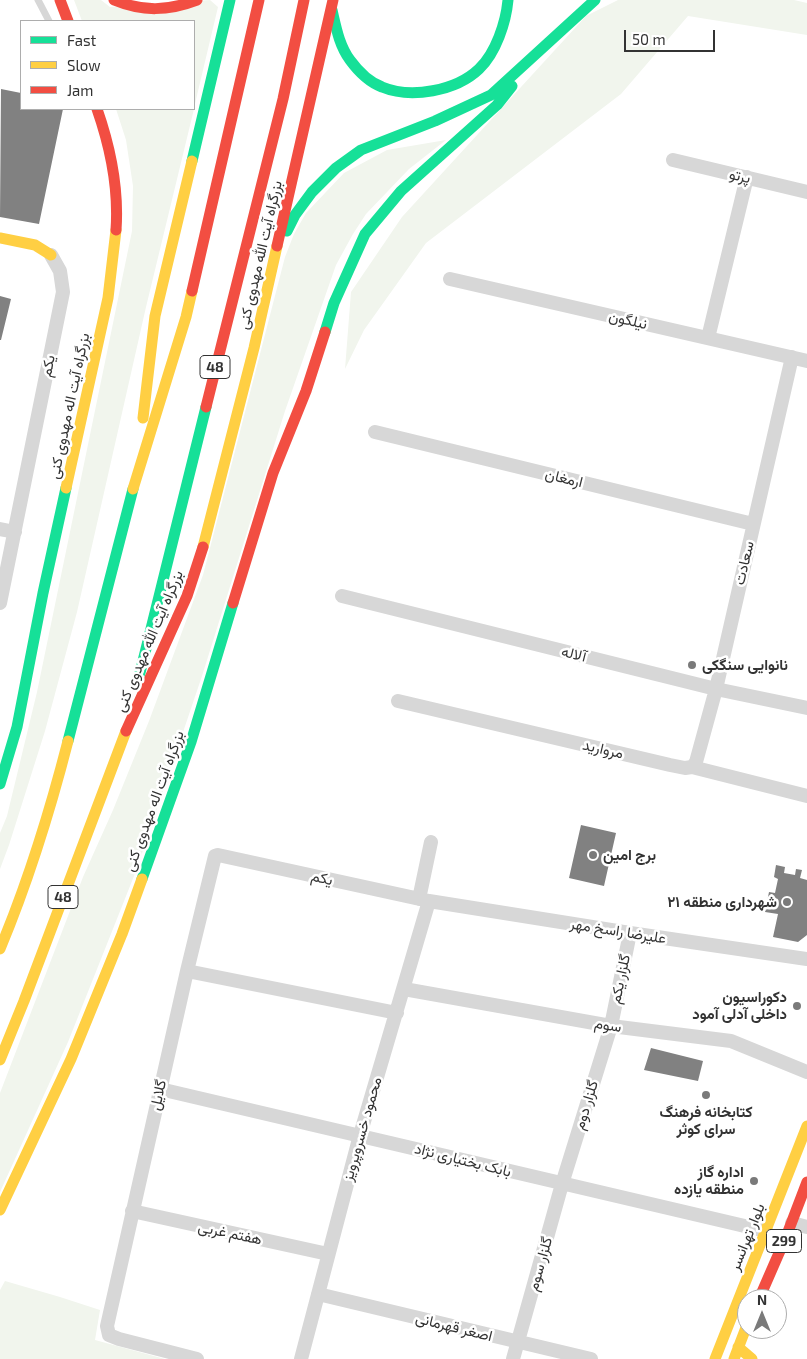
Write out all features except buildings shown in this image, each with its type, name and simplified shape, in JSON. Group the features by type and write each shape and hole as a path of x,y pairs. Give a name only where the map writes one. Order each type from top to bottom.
{"main road":[{"path":"60,0 68,20"},
{"path":"114,0 128,6 150,10 180,7 196,0"},
{"path":"135,482 156,316 230,0"},
{"path":"0,949 17,908 59,776 135,482 186,316 259,0"},
{"name":"بزرگراه آیت الله مهدوی کنی","path":"125,734 282,99 304,0"},
{"path":"332,3 339,40 346,54 366,76 383,87 422,92 443,88 464,79 480,68 498,42 506,19 508,0"},
{"path":"276,253 295,215 312,192 336,168 361,150 435,121 491,95 595,0"},
{"name":"بزرگراه آیت الله مهدوی کنی","path":"125,734 187,596 208,532 254,348 332,3"},
{"name":"بزرگراه آیت اله مهدوی کنی","path":"0,1210 71,1059 122,934 191,742 273,473 306,391 346,272 366,234 378,217 401,191 497,105 547,43"},
{"name":"بزرگراه آیت اله مهدوی کنی","path":"0,784 17,727 43,593 108,298 116,238 118,199 112,156 98,110"},
{"name":"یکم","path":"0,238 35,245 51,255"},
{"name":"48","path":"0,1060 125,734"},
{"name":"بلوار تهرانسر","path":"715,1359 807,1126"},
{"name":"299","path":"763,1289 792,1223 807,1182"},
{"path":"734,1359 741,1339"},
{"path":"738,1347 752,1359"}],"street":[{"name":"پرتو","path":"673,160 807,192"},
{"path":"708,338 747,177"},
{"name":"یکم","path":"16,532 63,292 60,270 51,255"},
{"name":"نیلگون","path":"450,280 807,360"},
{"name":"سعادت","path":"692,767 696,762 716,689 792,357"},
{"name":"ارمغان","path":"375,432 753,524"},
{"path":"0,529 16,532 0,603"},
{"name":"آلاله","path":"342,596 716,689 807,708"},
{"name":"مروارید","path":"398,702 670,765 685,768 692,767 807,796"},
{"name":"محمود خسروپرویز","path":"301,1359 360,1135 404,989 424,900 431,842"},
{"name":"یکم","path":"214,856 218,855 424,900"},
{"name":"گلایل","path":"197,1359 109,1335 107,1326 214,856"},
{"name":"علیرضا راسخ مهر","path":"424,900 807,959"},
{"name":"گلزار یکم","path":"611,1026 630,933"},
{"path":"187,971 397,1013"},
{"name":"سوم","path":"404,989 611,1026 731,1042 807,1072"},
{"name":"گلزار دوم","path":"562,1184 611,1026"},
{"name":"بابک بختیاری نژاد","path":"160,1089 766,1231"},
{"name":"گلزار سوم","path":"513,1359 562,1184"},
{"name":"هفتم غربی","path":"132,1211 328,1254"},
{"path":"792,1223 807,1227"},
{"name":"اصغر قهرمانی","path":"318,1294 591,1359"}],"lane":[{"path":"38,0 48,20"}],"shaded area":[{"path":"74,0 101,0 110,7 210,0 218,7 195,104 195,20 82,20"},
{"path":"618,0 794,0 807,3 807,35 688,16 621,94 426,243 364,330 345,369 351,292 402,217 586,16"},
{"path":"116,110 194,110 146,307 77,612 45,731 0,869 0,833 7,816 37,692 132,231 133,186 126,140"},
{"path":"446,140 409,169 366,214 336,265 285,411 202,676 136,871 68,1042 0,1192 0,1093 83,877 113,810 149,721 203,575 285,257 294,234 306,213 344,173 387,150"},
{"path":"5,1281 100,1310 95,1340 165,1359 0,1359 0,1290"}],"traffic: fast":[{"path":"192,161 230,0"},
{"path":"332,10 343,48 353,64 364,76 377,85 394,91 419,92 446,88 469,77 479,69 490,55 499,37 508,0"},
{"path":"287,231 295,215 312,192 336,168 361,150 435,121 491,95 595,0"},
{"path":"325,332 334,303 365,234 401,191 497,105 512,86"},
{"path":"140,673 206,407"},
{"path":"0,784 17,727 66,488"},
{"path":"68,741 133,489"},
{"path":"142,879 191,742 233,603"}],"traffic: slow":[{"path":"143,418 155,316 192,161"},
{"path":"66,488 108,298 116,230"},
{"path":"0,238 35,245 51,255"},
{"path":"203,547 254,348 277,246"},
{"path":"133,489 186,317 192,291"},
{"path":"0,1060 126,731"},
{"path":"0,949 38,846 68,741"},
{"path":"0,1210 71,1059 122,934 142,879"},
{"path":"715,1359 807,1126"},
{"path":"734,1359 742,1339"},
{"path":"738,1347 752,1359"}],"traffic: jam":[{"path":"60,0 68,20"},
{"path":"114,0 135,7 156,9 186,4 197,0"},
{"path":"192,291 259,0"},
{"path":"206,407 283,99 304,0"},
{"path":"277,246 333,0"},
{"path":"97,110 113,169 117,214 116,230"},
{"path":"233,603 273,473 306,391 325,332"},
{"path":"126,731 187,596 203,547"},
{"path":"763,1289 807,1182"}],"place":[{"name":"نانوایی سنگکی","path":"692,665"},
{"name":"برج امین","path":"593,855"},
{"name":"شهرداری منطقه ۲۱","path":"787,902"},
{"name":"دکوراسیون داخلی آدلی آمود","path":"797,1006"},
{"name":"کتابخانه فرهنگ سرای کوثر","path":"706,1095"},
{"name":"اداره گاز منطقه یازده","path":"754,1181"}]}
